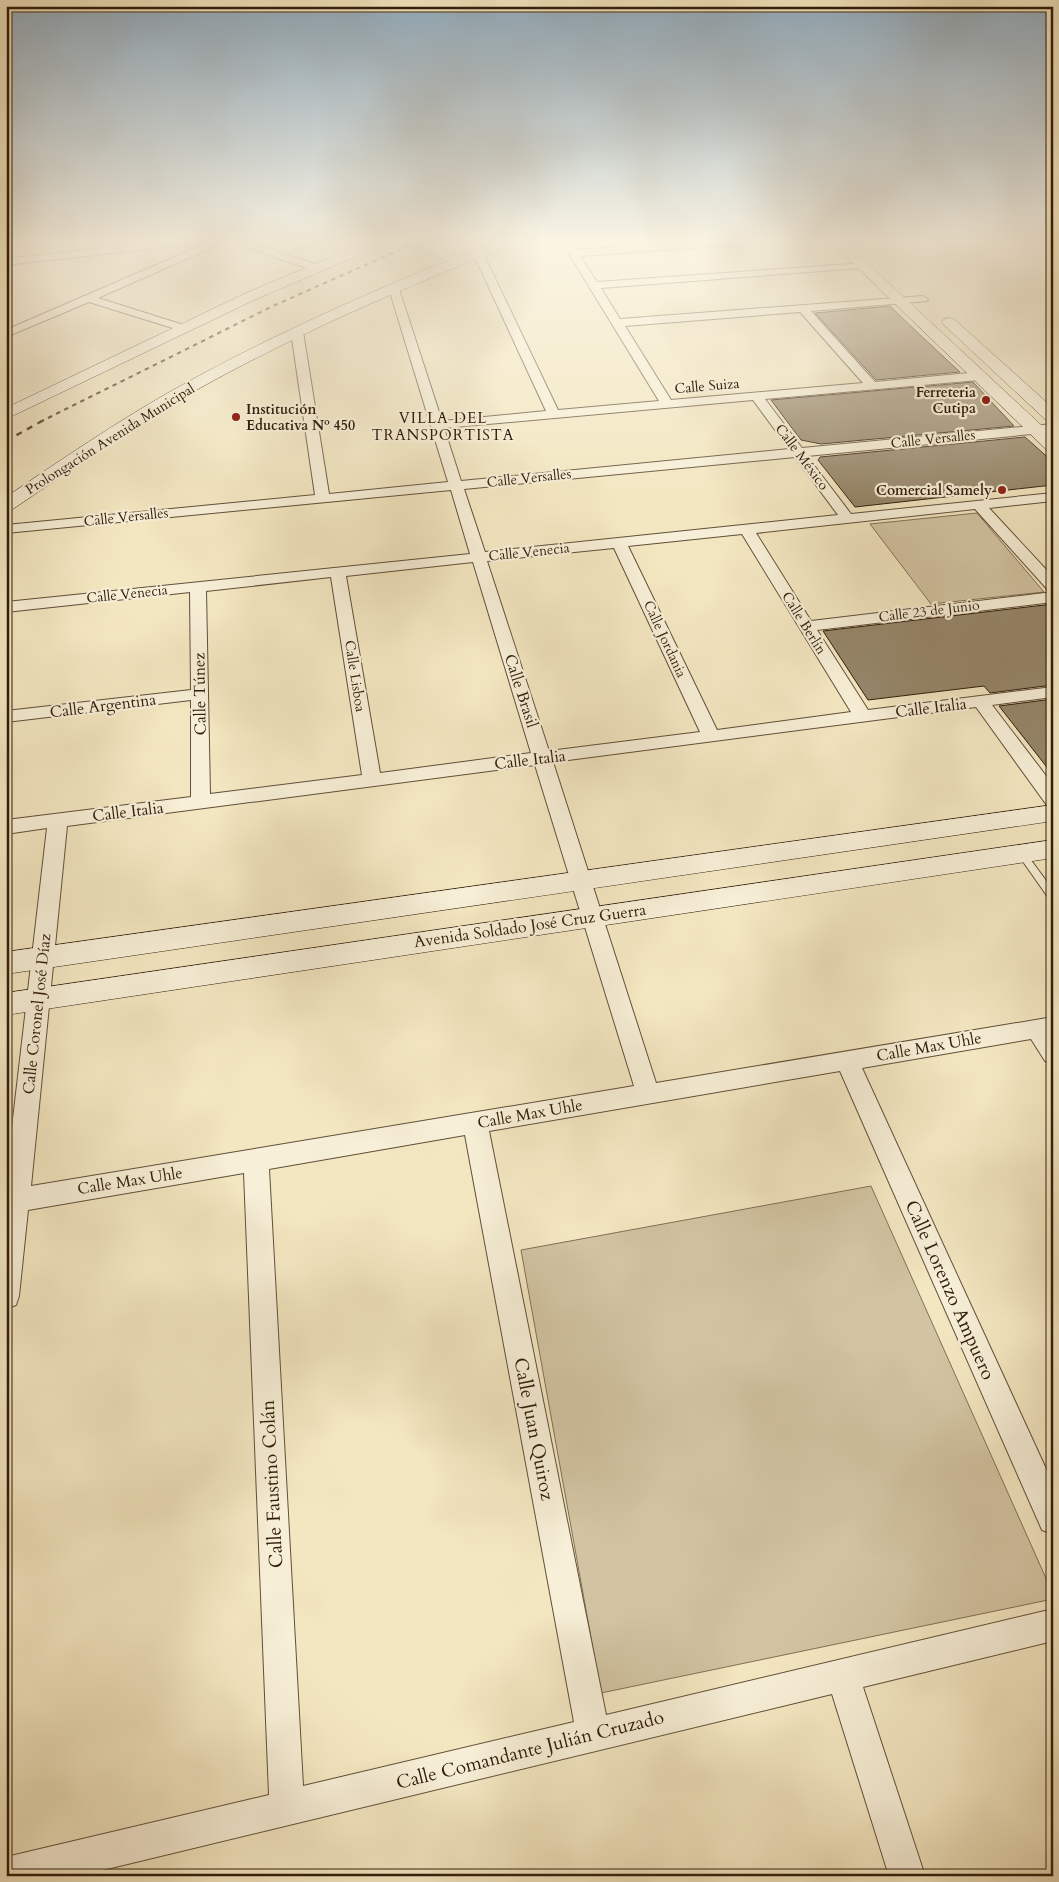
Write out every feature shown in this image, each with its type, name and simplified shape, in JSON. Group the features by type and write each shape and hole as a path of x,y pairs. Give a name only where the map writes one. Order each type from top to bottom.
{"street":[{"path":"6,334 22,327"},
{"name":"Prolongación Avenida Municipal","path":"6,505 109,436 178,394 307,327"},
{"name":"Calle Brasil","path":"406,327 648,1094"},
{"path":"513,327 554,415"},
{"path":"619,327 668,404"},
{"path":"819,327 872,386"},
{"path":"927,327 1053,446"},
{"path":"954,327 1053,417"},
{"path":"6,414 183,328"},
{"path":"296,332 323,498"},
{"name":"Calle Suiza","path":"437,425 980,376"},
{"name":"Calle México","path":"756,396 847,518"},
{"name":"Calle Versalles","path":"6,529 1053,428"},
{"name":"Calle Venecia","path":"6,607 1053,497"},
{"path":"978,504 1053,588"},
{"name":"Calle Berlín","path":"746,529 863,717"},
{"name":"Calle Jordania","path":"619,542 711,736"},
{"name":"Calle Lisboa","path":"338,572 372,780"},
{"name":"Calle Túnez","path":"198,586 201,802"},
{"name":"Calle 23 de Junio","path":"806,626 1053,597"},
{"name":"Calle Italia","path":"6,827 1053,692"},
{"name":"Calle Argentina","path":"6,717 200,694"},
{"path":"981,702 1053,799"},
{"path":"6,964 1053,813"},
{"name":"Calle Coronel José Díaz","path":"6,1296 12,1201 43,958 58,820"},
{"name":"Avenida Soldado José Cruz Guerra","path":"6,1004 1053,849"},
{"path":"1045,1027 1053,1054"},
{"name":"Calle Max Uhle","path":"12,1201 1045,1027"},
{"name":"Calle Lorenzo Ampuero","path":"846,1061 1053,1519"},
{"name":"Calle Juan Quiroz","path":"474,1123 593,1735"},
{"name":"Calle Faustino Colán","path":"256,1160 287,1809"},
{"name":"Calle Comandante Julián Cruzado","path":"6,1875 1053,1625"},
{"path":"843,1675 907,1876"}],"lane":[{"path":"1022,854 1053,898"}],"shaded area":[{"path":"977,513 1044,592 931,604 870,524"},
{"path":"871,1186 1053,1594 1053,1599 601,1693 521,1250"}],"building":[{"path":"828,327 912,327 960,372 876,380"},
{"path":"973,382 1014,426 821,444 801,440 771,400"},
{"path":"1025,437 1053,462 1053,485 855,507 818,460 820,457"},
{"path":"1053,604 1053,685 990,693 984,686 868,700 823,631"},
{"path":"1053,699 1053,775 999,706"}],"railway":[{"path":"42,421 231,327"},
{"path":"6,441 42,421"}],"place":[{"name":"Ferreteria Cutipa","path":"986,400"},
{"name":"Institución Educativa Nº 450","path":"236,417"},
{"name":"Comercial Samely","path":"1002,490"}],"district":[{"name":"VILLA DEL TRANSPORTISTA","path":"443,426"}]}
